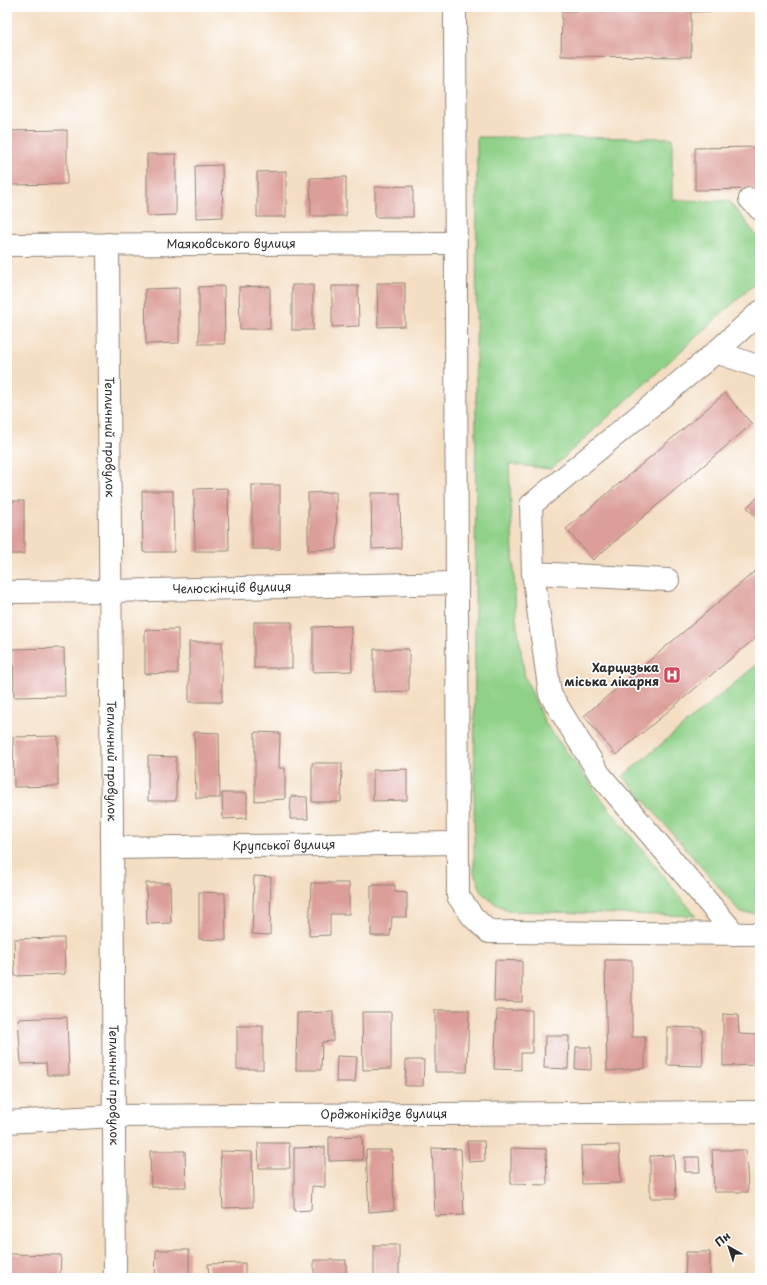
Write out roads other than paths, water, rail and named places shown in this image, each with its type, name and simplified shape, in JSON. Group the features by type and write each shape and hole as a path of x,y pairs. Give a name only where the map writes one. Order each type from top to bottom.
{"street":[{"path":"455,7 458,896 473,917 489,932 760,934"},
{"name":"Маяковського вулиця","path":"7,245 455,242"},
{"name":"Тепличний провулок","path":"108,244 115,1278"},
{"path":"735,934 600,775 550,694 533,573 530,505 716,352 760,312"},
{"path":"716,352 760,367"},
{"path":"533,573 668,580"},
{"name":"Челюскінців вулиця","path":"7,592 456,583"},
{"name":"Крупської вулиця","path":"112,848 457,843"},
{"name":"Орджонікідзе вулиця","path":"7,1122 114,1116 760,1112"}],"place":[{"name":"Харцизька міська лікарня","path":"672,675"}]}
